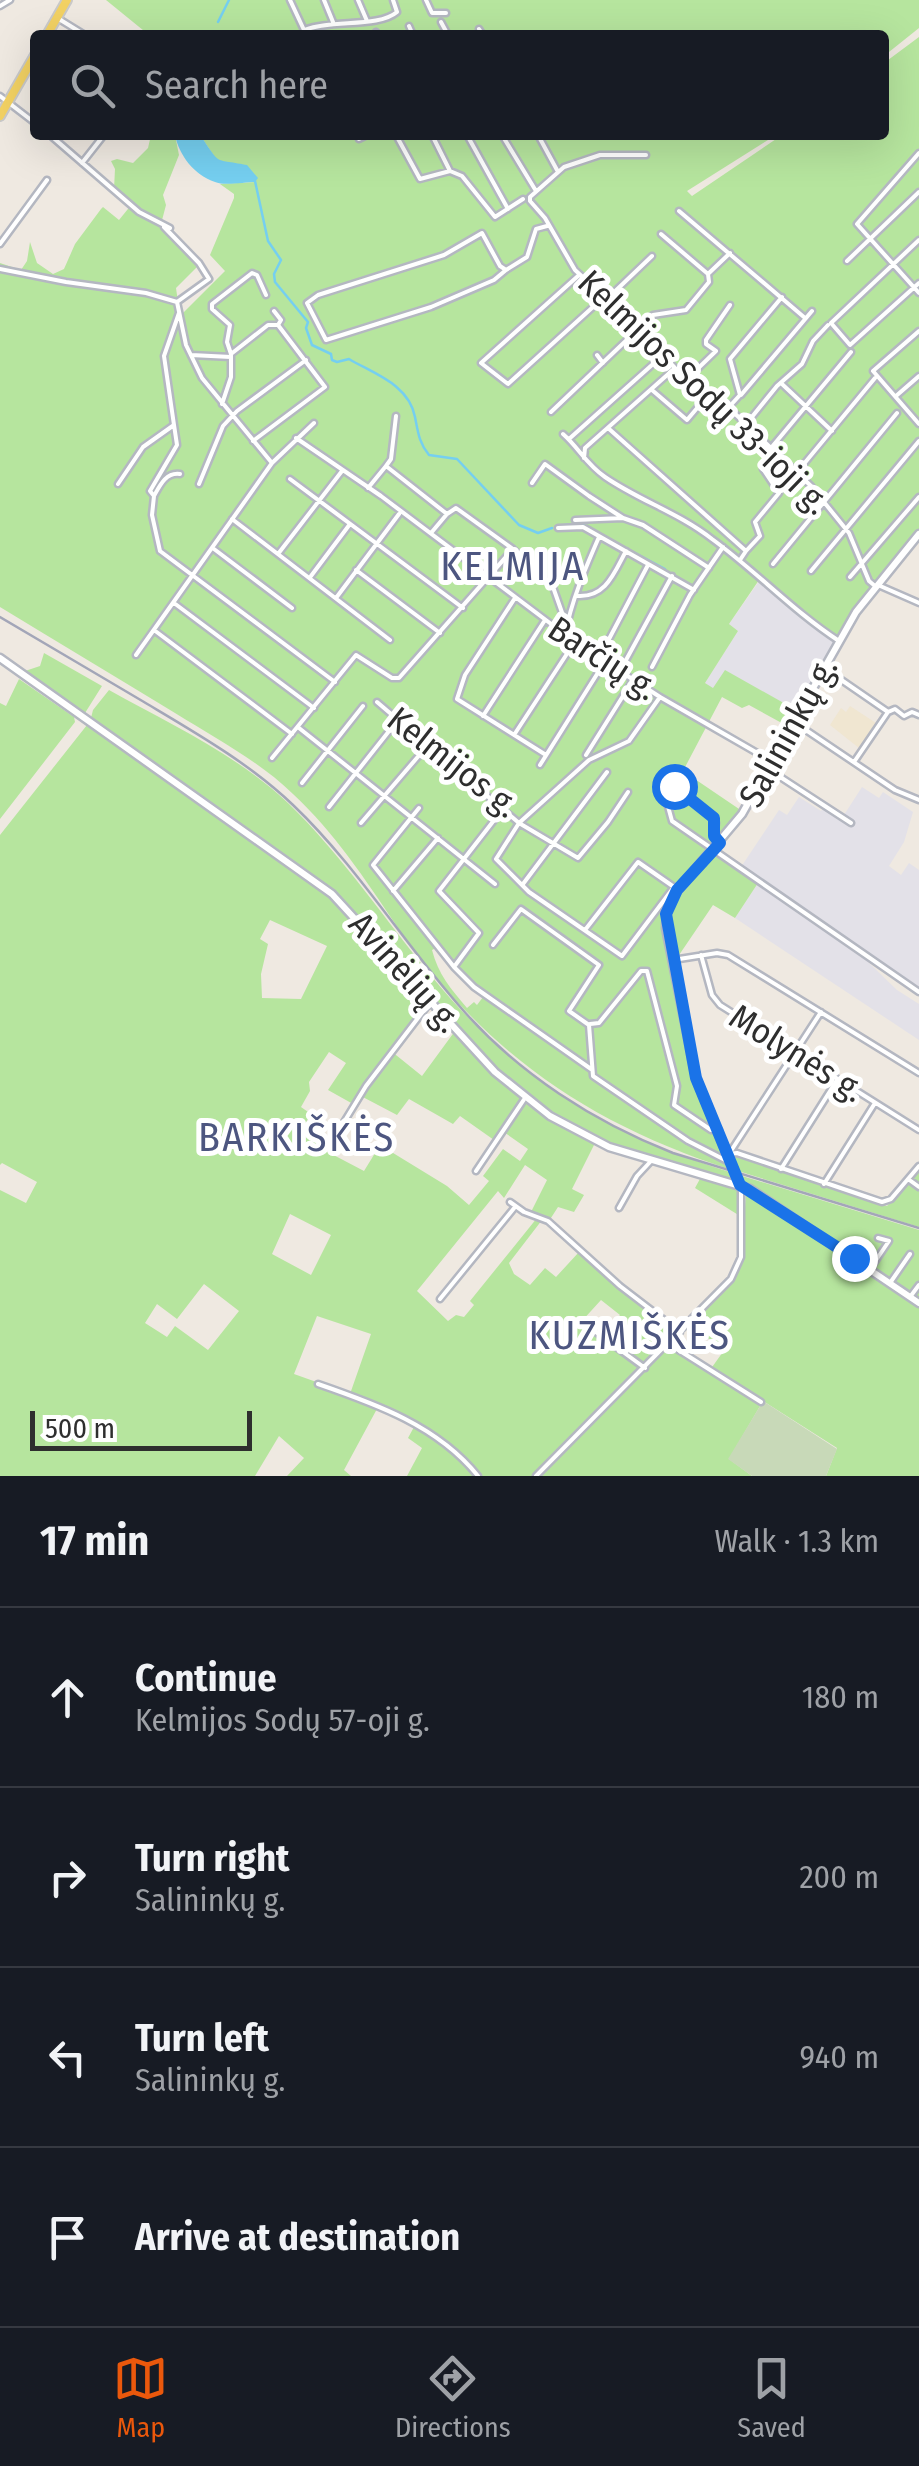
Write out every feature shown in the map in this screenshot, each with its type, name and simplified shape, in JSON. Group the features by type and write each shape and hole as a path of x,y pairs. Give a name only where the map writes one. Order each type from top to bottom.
{"main road":[{"path":"50,30 67,0"},
{"path":"0,116 4,99 30,63"},
{"name":"Salininkų g.","path":"675,889 742,814 839,641 876,586 919,534"},
{"name":"Avinėlių g.","path":"0,658 332,894 495,1072 525,1098 573,1130 609,1147 740,1185"},
{"path":"675,889 666,921 694,1070 740,1185 919,1303"}],"street":[{"path":"0,6 10,0"},
{"path":"290,0 304,30 332,22 383,21 397,10 393,0"},
{"path":"324,0 332,22"},
{"path":"358,0 367,21"},
{"path":"426,0 432,13 446,14"},
{"path":"57,17 77,30"},
{"path":"441,22 445,30"},
{"path":"409,26 411,30"},
{"path":"4,99 30,119"},
{"path":"56,140 138,212 170,228"},
{"path":"82,163 100,140"},
{"path":"399,140 420,179 450,170"},
{"path":"435,140 450,170 468,181 492,215 498,216 526,199 557,171 600,155 646,155"},
{"path":"470,140 508,209"},
{"path":"505,140 536,191"},
{"path":"541,140 557,171"},
{"path":"771,448 851,348 917,288 856,224 919,153"},
{"path":"0,244 47,180"},
{"path":"847,261 919,192"},
{"name":"Kelmijos Sodų 33-ioji g.","path":"526,199 550,226 579,275 675,368 729,408 797,472 846,529 876,586"},
{"path":"679,210 806,318"},
{"path":"0,269 146,293 177,302 210,280 161,224"},
{"path":"506,270 482,232 444,255 318,295 307,303 326,340 430,307 494,280 527,257 538,228 550,226"},
{"path":"551,412 656,314 686,310 709,282 708,274 660,234"},
{"path":"746,423 776,386 802,364 813,342 829,324 919,240"},
{"path":"708,274 730,253"},
{"path":"579,275 481,364 484,368 508,384 652,256"},
{"path":"220,402 230,377 230,325 213,310 212,304 252,273 257,275 266,295"},
{"path":"740,395 730,359 782,297"},
{"path":"177,302 190,355 220,402 272,463"},
{"path":"688,379 716,351 706,340 730,305"},
{"path":"729,408 812,310"},
{"path":"180,312 164,356 176,444 152,487 152,515 159,549 335,682"},
{"path":"274,312 281,320 278,325"},
{"path":"829,324 851,348"},
{"path":"190,355 231,356 268,325 278,325"},
{"path":"253,441 324,389 278,325"},
{"path":"918,422 874,371 919,331"},
{"path":"596,356 604,363"},
{"path":"569,439 663,356"},
{"path":"199,484 216,437 232,416 306,360"},
{"path":"583,459 585,448 675,368"},
{"path":"896,396 919,376"},
{"path":"797,472 875,378"},
{"path":"782,384 832,432"},
{"path":"652,390 686,420 709,394"},
{"path":"773,564 897,413"},
{"path":"368,488 392,458 396,416"},
{"path":"136,655 272,463 314,423"},
{"path":"118,484 143,447 174,425"},
{"path":"608,428 746,552"},
{"path":"563,434 583,459 619,486 672,511 723,547 766,586 839,641"},
{"name":"Barčių g.","path":"296,438 575,642 770,766 850,824"},
{"path":"811,571 919,441"},
{"path":"739,561 760,536 755,522 780,493 763,468 777,453"},
{"path":"532,483 545,464 623,518 644,525 709,568"},
{"path":"386,466 446,514"},
{"path":"278,554 342,471"},
{"path":"154,496 162,481 174,473 180,474"},
{"path":"290,479 462,608"},
{"path":"850,577 919,497"},
{"path":"430,534 456,508 513,549 553,587 566,621"},
{"path":"336,598 400,512"},
{"path":"575,520 623,518"},
{"path":"232,520 390,640"},
{"path":"310,577 350,524"},
{"path":"558,528 578,526 694,590"},
{"path":"565,635 566,621 599,536"},
{"path":"652,667 694,590 723,547"},
{"path":"214,548 292,608"},
{"name":"Kelmijos g.","path":"387,684 392,678 399,678 441,633 513,549"},
{"path":"576,596 600,592 626,551"},
{"path":"599,658 649,564"},
{"path":"356,570 441,633"},
{"path":"620,671 672,576"},
{"path":"876,586 919,603"},
{"path":"515,598 465,674 458,697 546,755"},
{"path":"174,603 314,708"},
{"path":"483,716 545,620"},
{"path":"154,630 292,734"},
{"path":"514,735 575,642"},
{"path":"272,758 356,655 392,678"},
{"path":"540,765 605,662"},
{"path":"824,668 888,712"},
{"path":"586,755 633,680"},
{"name":"Kelmijos g.","path":"377,702 520,823 589,760 630,741 660,697"},
{"path":"302,783 362,706"},
{"path":"854,763 888,712 895,709 904,716 912,712 919,715"},
{"path":"329,807 398,720"},
{"path":"794,722 896,790 919,800"},
{"path":"298,727 495,884"},
{"path":"361,823 428,746"},
{"path":"522,885 607,772"},
{"path":"716,846 713,816 666,784 663,789 671,819 716,846 919,992"},
{"path":"584,930 638,862 675,889 624,956 584,930 522,885 496,857 520,823 580,857 628,792"},
{"path":"419,808 373,864 474,987 591,1069"},
{"path":"454,967 479,933 439,892 502,810"},
{"path":"393,891 438,838"},
{"path":"493,946 521,909 599,965 568,1011 590,1024 598,1023 643,968 647,970 678,1086 674,1105 711,1130 718,1130"},
{"path":"672,960 716,953 734,957 919,1073"},
{"name":"Molynės g.","path":"701,955 715,1000 919,1130"},
{"path":"341,1127 366,1086 431,1001"},
{"path":"731,1157 821,1012"},
{"path":"590,1024 591,1069 595,1078 688,1141 731,1157"},
{"path":"782,1170 838,1079"},
{"path":"476,1171 525,1098"},
{"path":"824,1184 876,1102"},
{"path":"731,1157 737,1153 882,1202 891,1199 919,1166"},
{"path":"619,1208 637,1176 651,1161"},
{"path":"908,1179 919,1187"},
{"path":"536,1476 670,1344 737,1269 741,1257 740,1185"},
{"path":"440,1299 513,1205 548,1221 620,1286 681,1332"},
{"path":"870,1269 889,1241 878,1238"},
{"path":"890,1283 910,1254"},
{"path":"910,1297 919,1285"},
{"path":"593,1330 645,1368"},
{"path":"670,1344 760,1402"},
{"path":"318,1384 393,1412 456,1450 478,1476"}],"shaded area":[{"path":"760,580 837,638 798,711 725,671 713,689 705,683 738,631 729,624"},
{"path":"850,706 876,723 859,748 830,725 841,708 846,712"},
{"path":"862,787 879,798 883,792 913,812 904,842 889,866 901,875 909,863 919,870 919,994 867,961 897,990 919,1004 919,1040 735,918 758,883 739,870 779,810 787,815 799,797 821,811 826,804 844,815"}],"green space":[{"path":"106,0 919,0 919,28 889,52 889,30 143,30"},
{"path":"919,37 919,530 859,602 837,638 759,580 729,624 738,631 705,683 713,688 725,670 798,711 789,727 749,705 742,708 722,697 683,771 742,811 669,900 666,937 695,1089 732,1170 631,1130 543,1078 465,1010 430,970 335,840 280,782 221,741 0,607 0,263 21,270 30,242 37,263 53,274 64,269 75,244 103,207 119,220 132,204 114,189 115,169 111,161 133,163 148,148 150,140 176,140 179,155 163,195 166,205 161,224 197,267 176,288 180,316 225,271 210,255 234,198 220,184 255,182 216,159 203,140 768,140 687,191 692,196 775,140 889,140 889,59","holes":["436,948 483,997 477,1005 474,1002 467,1008 450,988 432,950"]},
{"path":"44,653 102,686 85,713 25,671 40,666"},
{"path":"19,679 74,717 75,722 0,819 0,703 6,706"},
{"path":"109,690 225,755 288,803 327,844 465,1014 532,1074 605,1121 687,1158 733,1173 733,1179 612,1145 567,1125 533,1102 472,1047 335,894 91,718"},
{"path":"87,725 323,889 429,1001 391,1051 422,1076 455,1031 537,1108 595,1143 572,1189 584,1195 574,1212 558,1207 549,1221 531,1212 547,1180 525,1165 504,1198 498,1191 417,1291 448,1321 456,1315 464,1317 474,1305 470,1301 537,1218 542,1220 509,1263 514,1274 530,1285 545,1268 556,1277 579,1252 678,1331 534,1476 407,1476 422,1448 408,1438 414,1427 378,1407 344,1470 351,1476 287,1476 304,1458 279,1436 255,1476 0,1476 0,1190 26,1203 37,1182 0,1165 0,835","holes":["270,920 327,946 301,999 262,998 261,974 268,944 260,939","329,1052 346,1063 328,1090 353,1104 359,1095 397,1115 409,1099 453,1124 460,1116 494,1140 501,1130 528,1149 520,1161 503,1149 483,1176 489,1181 469,1205 447,1186 380,1145 364,1171 324,1150 330,1138 305,1124 311,1114 301,1107 310,1091 309,1082","290,1214 331,1235 311,1275 272,1254","204,1284 239,1311 208,1350 175,1326 167,1337 145,1323 157,1304 177,1319","601,1300 620,1315 601,1337 581,1322","317,1316 371,1334 350,1394 294,1374"]},
{"path":"713,854 758,883 735,918 713,905 675,961 670,925 674,901"},
{"path":"734,1155 887,1206 919,1169 919,1227 738,1171"},
{"path":"739,1175 919,1230 919,1301 745,1183"},
{"path":"701,1177 737,1187 740,1216 695,1188"},
{"path":"746,1190 919,1307 919,1476 826,1476 837,1448 763,1401 729,1459 752,1476 539,1476 669,1346 710,1370 725,1349 689,1326 738,1271"},
{"path":"763,1401 837,1449 826,1476 752,1476 728,1459"}],"water":[{"path":"177,140 204,140 218,159 247,165 258,178 255,182 229,184 207,179 180,150"}],"waterway":[{"path":"218,22 229,0"},
{"path":"255,181 268,241 281,260 274,274 275,282 308,322 312,345 331,354 332,360 349,359 398,388 411,406 421,442 429,455 457,459 519,525 538,533 552,528"},
{"path":"565,525 582,524 596,532"},
{"path":"603,536 665,569"}],"railway":[{"path":"0,617 202,737 276,790 338,853 484,1033 559,1094 615,1127 673,1153 919,1228"}],"district":[{"name":"KELMIJA","path":"513,566"},
{"name":"BARKIŠKĖS","path":"297,1137"},
{"name":"KUZMIŠKĖS","path":"630,1335"}],"route":[{"path":"674,786 714,818 714,836 720,843 677,890 666,914 691,1060 700,1089 740,1185 854,1258"}]}
